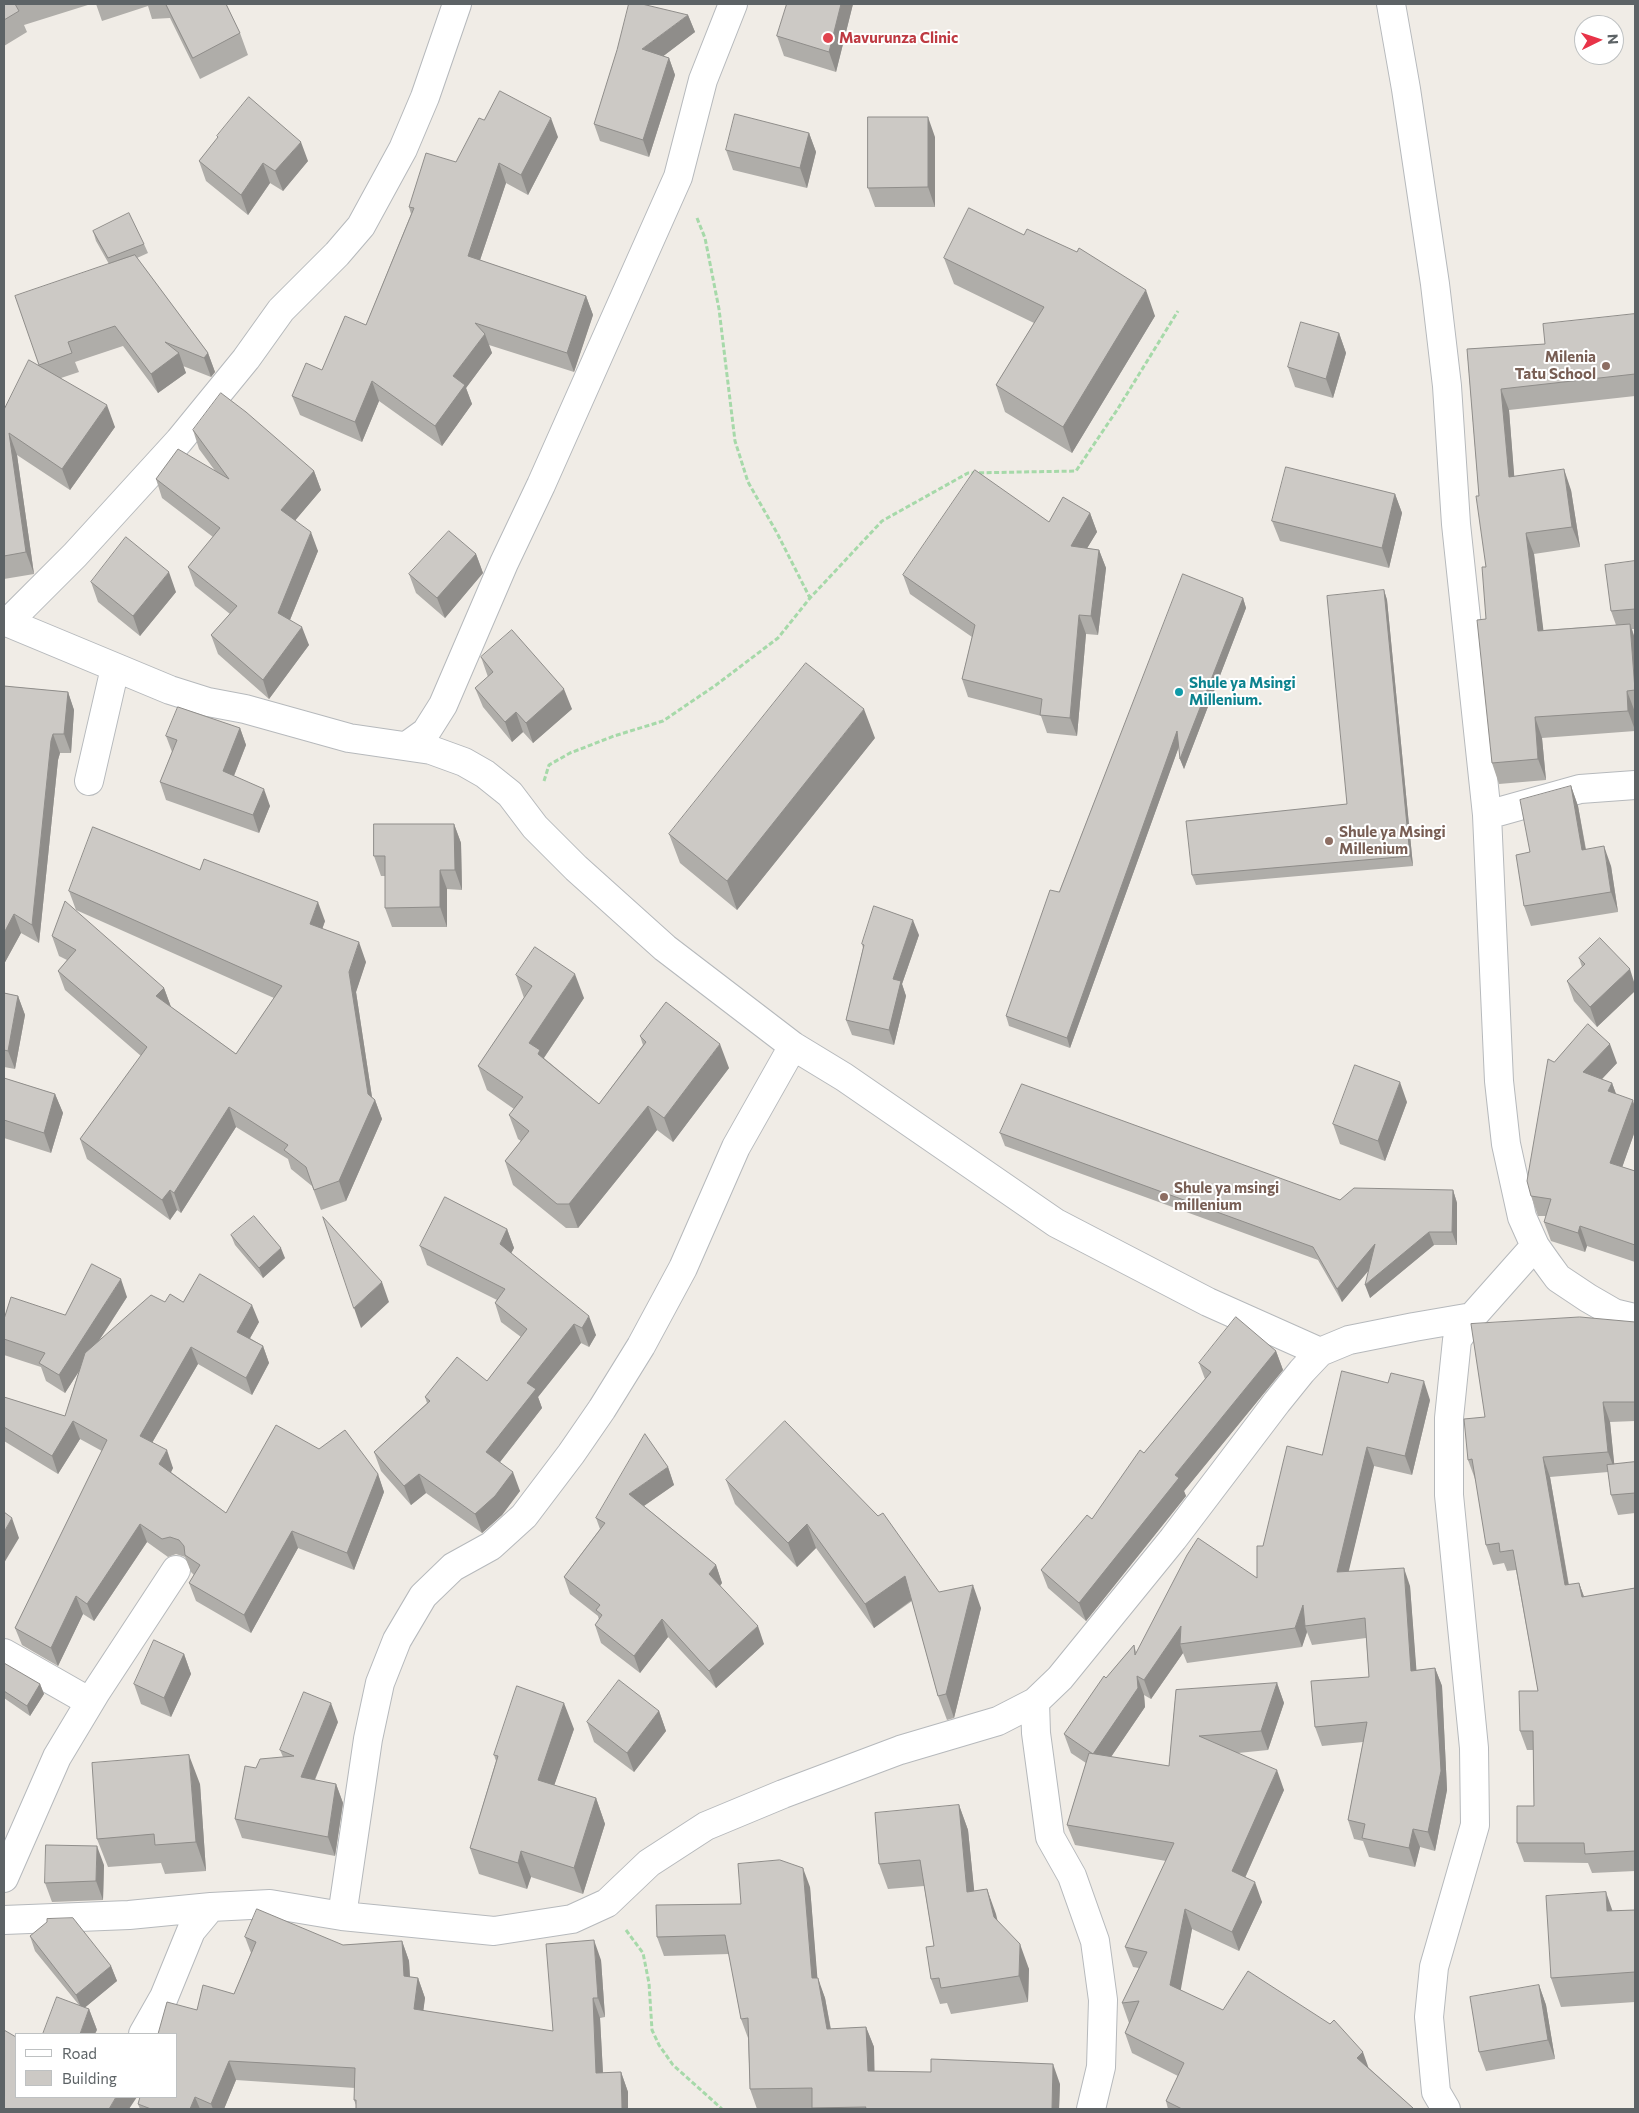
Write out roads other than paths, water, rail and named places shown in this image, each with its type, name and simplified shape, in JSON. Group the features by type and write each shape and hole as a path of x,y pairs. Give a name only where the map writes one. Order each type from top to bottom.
{"street":[{"path":"457,4 425,97 403,149 361,226 281,310 246,359 179,441 82,548 6,621 115,668 170,690 208,702 244,709 349,738 431,750 464,762 485,774 510,794 535,827 576,868 664,948 793,1046 844,1078 1056,1223 1208,1302 1320,1352"},
{"path":"408,746 426,732 443,705 504,563 541,485 678,177 703,80 733,4"},
{"path":"1390,4 1406,89 1447,386 1456,524 1487,815 1499,1081 1506,1144 1522,1217 1535,1246 1558,1278 1614,1313 1635,1318"},
{"path":"89,781 115,668"},
{"path":"1487,815 1580,789 1635,785"},
{"path":"342,1916 368,1739 380,1683 397,1640 423,1596 452,1567 491,1546 524,1516 596,1417 641,1346 678,1276 736,1147 793,1046"},
{"path":"1446,2109 1436,2092 1429,2017 1434,1967 1475,1825 1474,1748 1449,1495 1449,1418 1457,1340 1472,1317 1535,1246"},
{"path":"4,1920 129,1916 211,1907 270,1904 342,1916 494,1931 572,1919 608,1903 649,1863 706,1826 783,1794 900,1750 998,1721 1035,1702 1066,1670 1173,1539 1302,1370 1320,1352 1349,1340 1414,1326 1472,1317"},
{"path":"4,1878 57,1757 90,1702 176,1570"},
{"path":"4,1653 90,1702"},
{"path":"1035,1702 1036,1733 1050,1837 1072,1876 1095,1940 1098,1958 1103,2000 1101,2067 1091,2109"},
{"path":"144,2033 164,1997 191,1931 211,1907"}],"place":[{"name":"Mavurunza Clinic","path":"828,38"},
{"name":"Milenia Tatu School","path":"1606,366"},
{"name":"Shule ya Msingi Millenium.","path":"1179,692"},
{"name":"Shule ya Msingi Millenium","path":"1329,841"},
{"name":"Shule ya msingi millenium","path":"1164,1197"}]}
